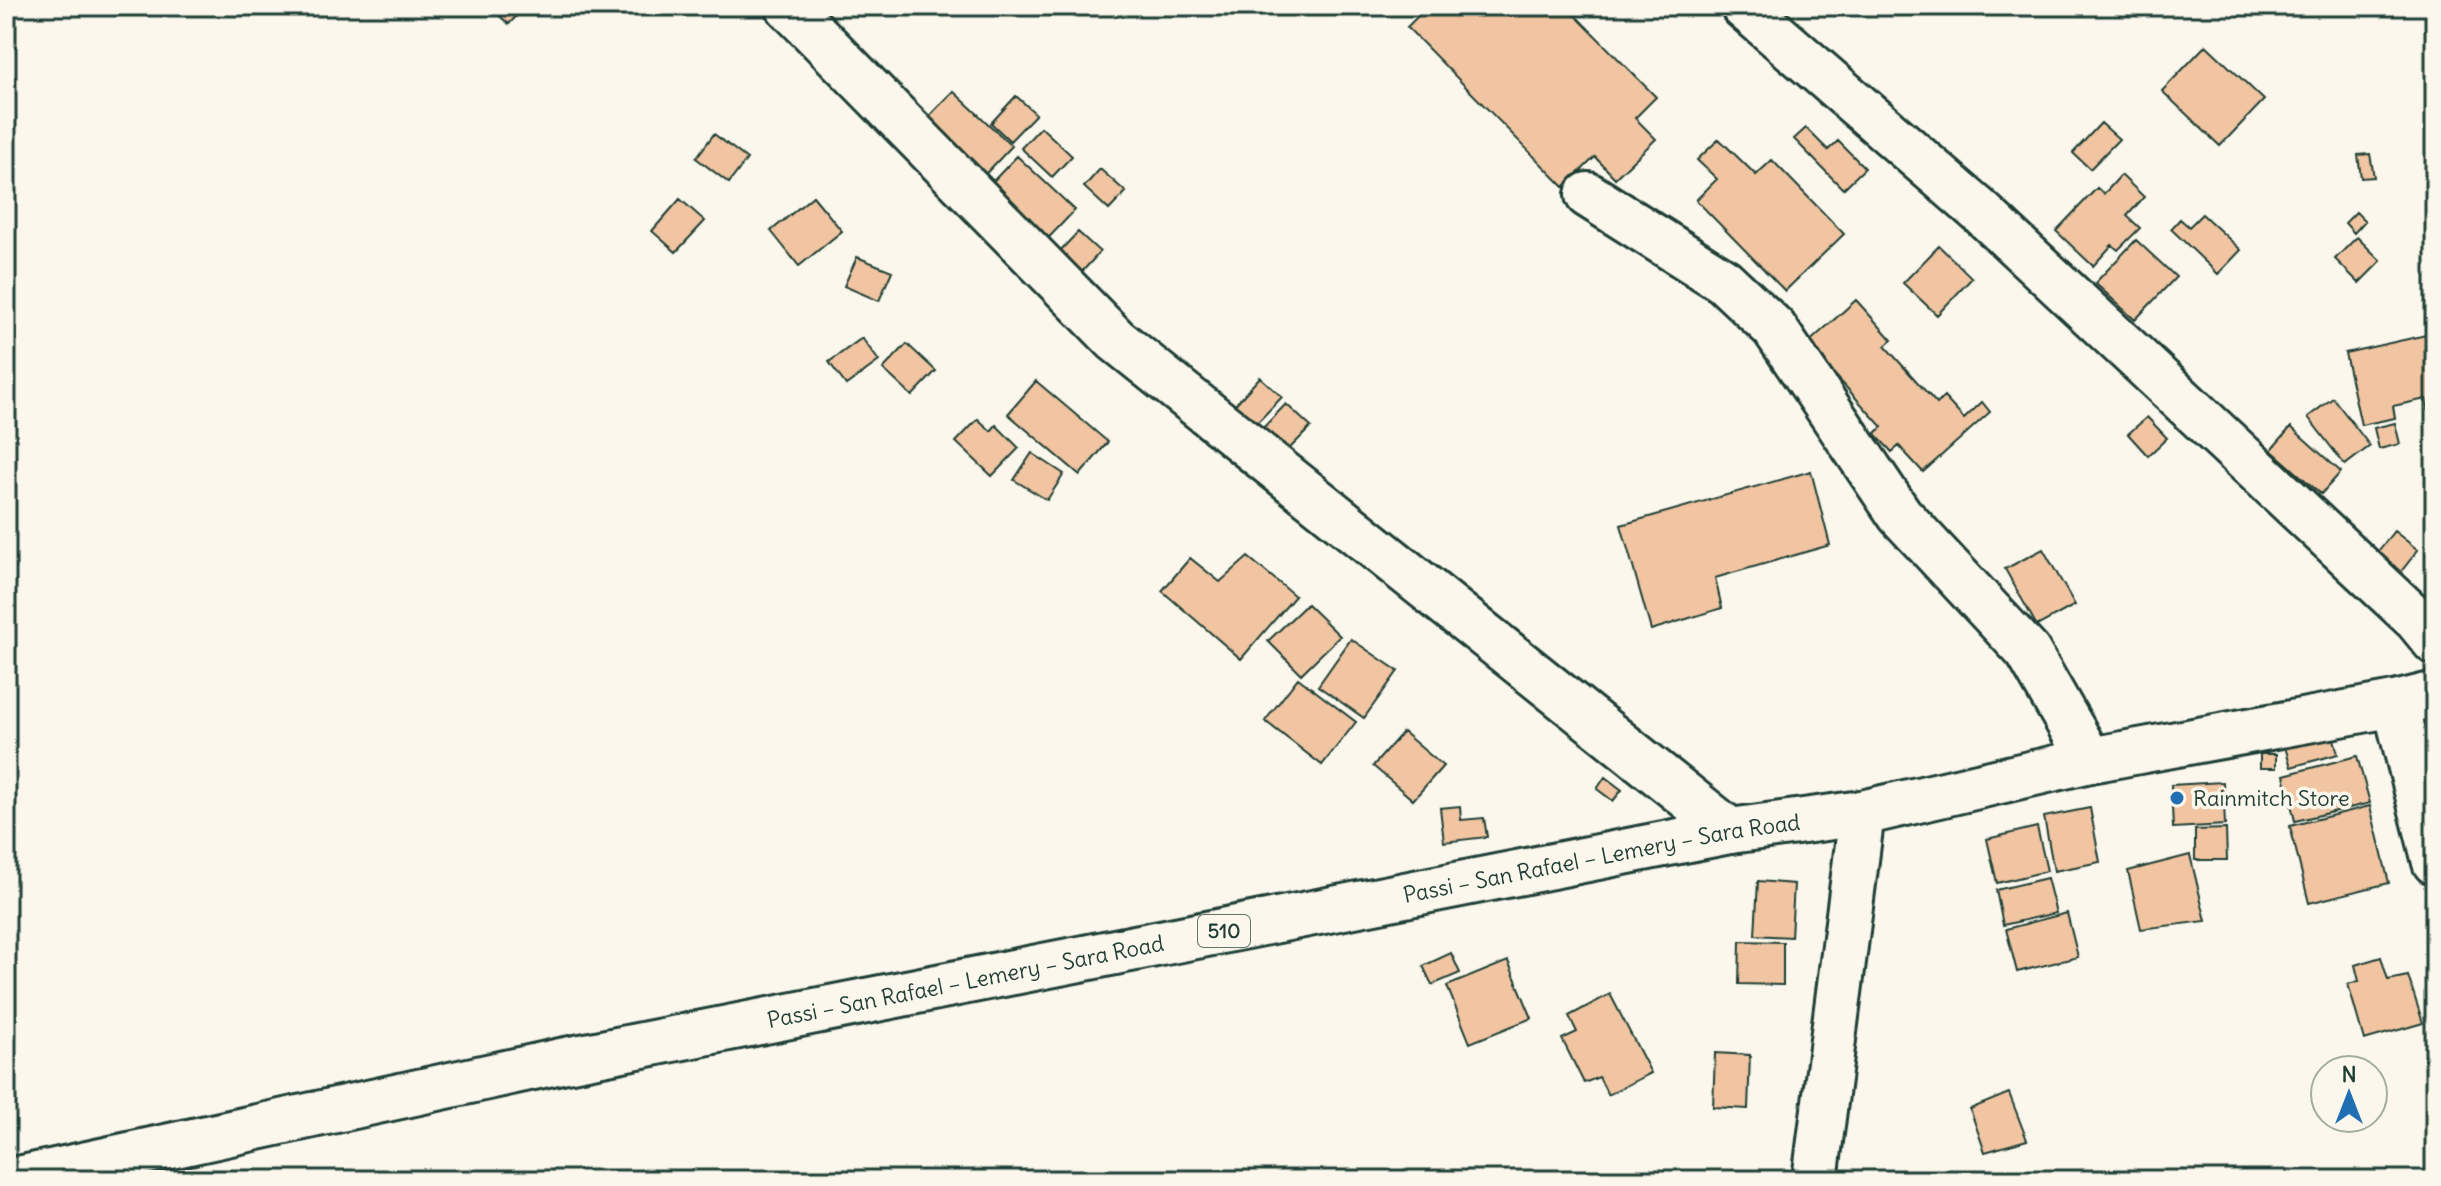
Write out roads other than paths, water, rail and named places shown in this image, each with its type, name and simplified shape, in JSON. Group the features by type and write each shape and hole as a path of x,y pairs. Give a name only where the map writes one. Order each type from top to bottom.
{"street":[{"path":"788,6 1116,340 1730,831"},
{"path":"1743,6 1982,213 2417,620 2435,642"},
{"path":"1588,195 1724,281 1774,328 1900,515 2028,652 2090,760"},
{"path":"2415,699 2435,862"},
{"name":"Passi – San Rafael – Lemery – Sara Road","path":"14,1180 561,1061 1730,831 1862,813 2090,760 2415,699"},
{"path":"1815,1180 1862,813"}],"place":[{"name":"Rainmitch Store","path":"2177,798"}]}
